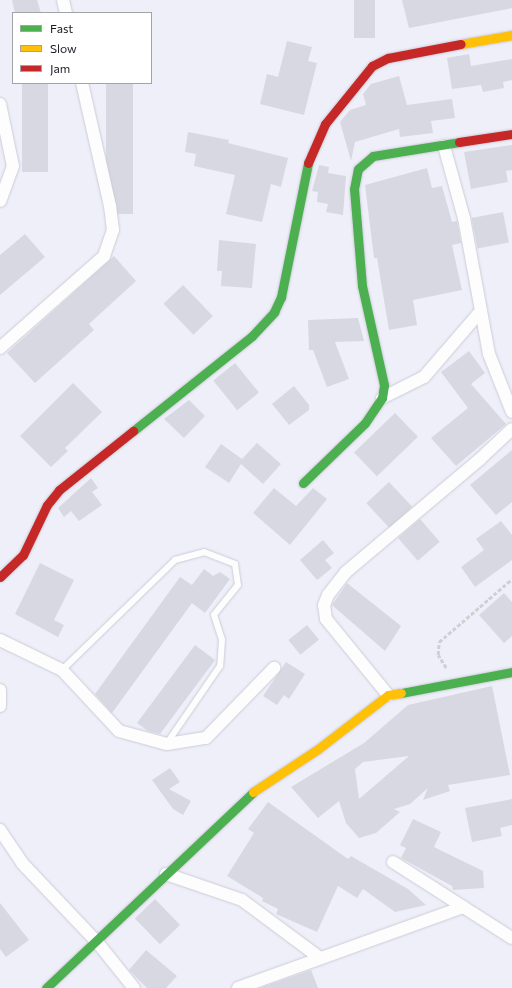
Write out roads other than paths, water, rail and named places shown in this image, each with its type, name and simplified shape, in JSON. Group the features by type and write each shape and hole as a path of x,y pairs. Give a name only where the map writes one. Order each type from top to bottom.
{"street":[{"path":"62,0 66,12"},
{"path":"0,577 23,554 47,505 59,490 252,336 274,312 281,297 303,180 312,151 325,124 372,66 388,58 512,35"},
{"path":"0,348 104,256 112,230 110,206 82,84"},
{"path":"0,104 13,166 0,201"},
{"path":"303,483 365,422 382,398 384,385 362,286 354,179 358,169 373,156 444,146 512,134"},
{"path":"444,146 464,218 479,313 489,354 512,412"},
{"path":"382,398 424,377 479,313"},
{"path":"388,695 326,619 324,605 328,595 346,572 479,460 512,428"},
{"path":"0,640 62,670 119,731 167,744 206,738 274,668"},
{"path":"46,988 97,942 245,798 318,749 388,695 454,681 512,672"},
{"path":"0,690 0,706"},
{"path":"0,830 22,863 97,942 134,988"},
{"path":"394,862 512,938"},
{"path":"166,874 242,900 320,958"},
{"path":"238,988 463,907"}],"lane":[{"path":"62,670 175,560 204,552 235,564 238,585 214,615 222,640 220,666 167,744"}]}
